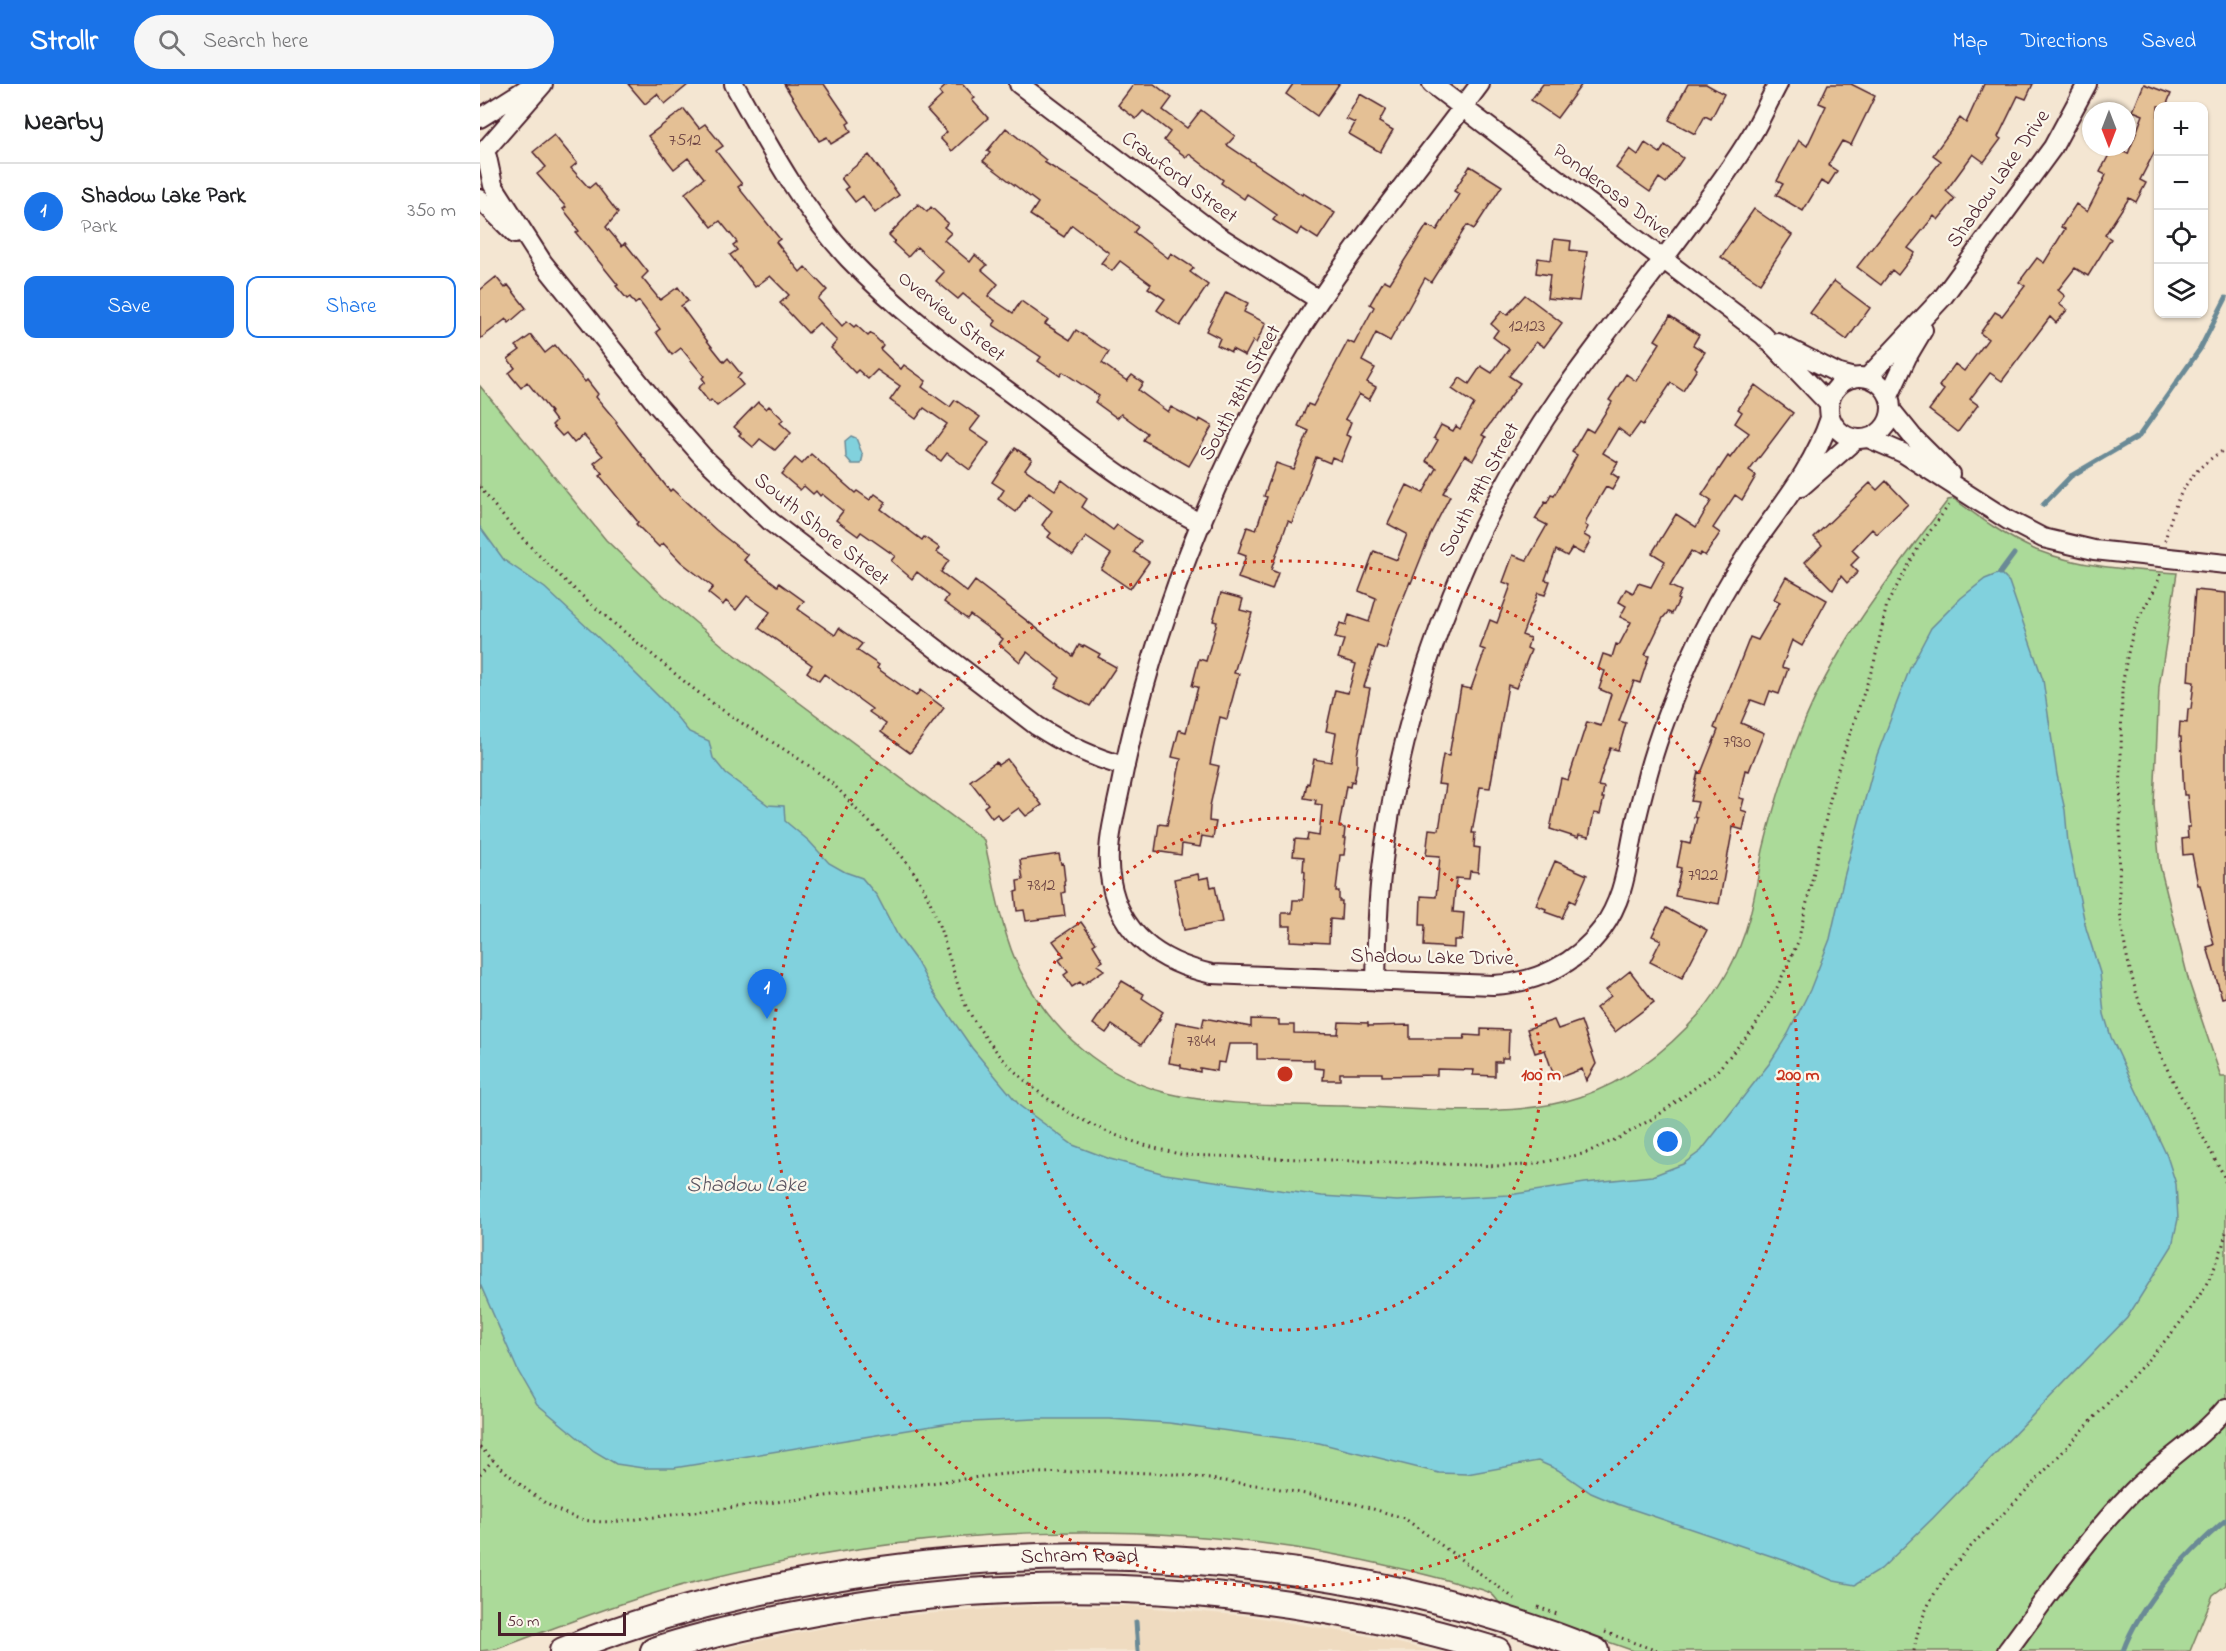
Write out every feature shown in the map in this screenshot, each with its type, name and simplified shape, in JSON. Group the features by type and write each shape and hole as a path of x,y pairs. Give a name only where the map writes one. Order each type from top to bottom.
{"main road":[{"name":"Schram Road","path":"563,1651 712,1601 851,1574 976,1560 1042,1556 1102,1556 1222,1563 1366,1585 1456,1605 1550,1634 1598,1640"},
{"name":"Schram Road","path":"654,1651 778,1619 902,1598 1016,1589 1113,1587 1226,1596 1342,1612 1451,1637 1497,1651"}],"street":[{"path":"480,118 534,84"},
{"path":"483,152 543,84"},
{"name":"Overview Street","path":"734,84 776,160 812,214 849,258 884,293 929,331 1124,479 1166,506 1202,524"},
{"name":"Crawford Street","path":"1019,84 1217,236 1319,300"},
{"name":"Ponderosa Drive","path":"1432,84 1763,335 1839,374 1860,378"},
{"name":"South 78th Street","path":"1125,766 1156,646 1202,524 1249,419 1319,300 1480,84"},
{"name":"South 79th Street","path":"1376,981 1381,877 1393,799 1417,696 1446,608 1483,526 1535,433 1740,153 1778,84"},
{"name":"Shadow Lake Drive","path":"1890,403 1907,357 1942,297 2053,147 2087,84"},
{"name":"South Shore Street","path":"483,152 493,185 543,263"},
{"name":"South Shore Street","path":"480,199 543,263 664,413 703,457 771,522 1037,726 1073,748 1125,766"},
{"name":"Shadow Lake Drive","path":"1860,378 1942,297"},
{"name":"Ponderosa Drive","path":"1763,335 1830,411"},
{"path":"1973,496 1912,436 1880,384 1860,378 1840,384 1831,396 1830,411 1833,424 1843,434 1862,438 1903,453 2008,520 2043,538 2094,550 2162,548 2226,564"},
{"path":"1862,438 1881,430 1889,418 1890,403"},
{"name":"Shadow Lake Drive","path":"1125,766 1110,846 1110,880 1115,900 1137,935 1152,950 1173,963 1212,974 1493,985 1532,980 1563,965 1593,940 1613,913 1620,898 1649,771 1660,734 1691,656 1730,582 1788,498 1816,452 1830,411"},
{"name":"Shadow Lake Drive","path":"1788,498 1862,438"},
{"path":"2007,1651 2077,1554 2115,1510 2135,1488 2226,1408"},
{"path":"2023,1651 2042,1604"}],"path":[{"path":"2226,449 2203,464 2186,483 2169,523 2162,548 2157,587 2138,619 2131,639 2122,689 2119,895 2120,924 2129,968 2144,1017 2173,1082 2223,1174 2226,1184"},
{"path":"480,487 519,535 563,579 635,641 723,711 829,781 898,851 917,873 929,896 964,1002 979,1028 997,1053 1026,1084 1061,1109 1097,1129 1126,1140 1154,1149 1185,1155 1502,1166 1530,1165 1583,1154 1619,1138 1657,1116 1716,1072 1754,1028 1775,992 1798,942 1835,778 1874,663 1887,604 1918,548 1953,499"},
{"path":"1914,1651 1934,1594 1955,1563 2038,1478 2192,1308 2225,1243 2226,1232"},
{"path":"480,1447 525,1488 550,1504 579,1518 603,1521 638,1519 1004,1474 1104,1471 1172,1474 1232,1481 1356,1504 1404,1518 1518,1602"},
{"path":"480,1474 493,1460"},
{"path":"1536,1606 1561,1615"},
{"path":"1598,1640 1657,1651"}],"shaded area":[{"path":"1031,1606 1129,1606 1249,1616 1368,1636 1432,1651 719,1651 833,1626 898,1616"}],"green space":[{"name":"Shadow Lake","path":"480,386 606,540 663,595 722,645 984,840 1004,928 1013,955 1038,1000 1070,1038 1101,1064 1133,1081 1155,1090 1211,1101 1464,1111 1494,1110 1553,1104 1580,1097 1614,1082 1645,1063 1674,1040 1700,1013 1722,982 1744,934 1775,804 1795,745 1815,698 1867,610 1948,500 1954,499 2014,539 2053,556 2105,567 2177,573 2159,687 2154,805 2160,866 2189,982 2221,1077 2226,1077 2226,1585 2213,1595 2190,1651 1634,1651 1500,1604 1493,1595 1483,1590 1380,1564 1296,1548 1211,1538 1126,1533 1040,1533 955,1538 870,1547 786,1561 650,1594 497,1649 480,1651"}],"water":[{"path":"851,436 856,438 863,456 861,464 852,464 846,457 845,441"},
{"name":"Shadow Lake","path":"480,527 504,560 545,588 666,704 689,732 709,741 713,758 726,774 768,805 784,806 785,821 809,841 829,863 862,878 877,896 898,936 972,1048 1020,1106 1073,1145 1110,1159 1165,1174 1322,1196 1397,1201 1509,1195 1585,1183 1652,1176 1683,1164 1701,1151 1769,1064 1788,1034 1810,990 1830,939 1877,755 1910,668 1931,628 1961,598 1985,579 2000,573 2009,582 2043,680 2057,775 2065,810 2068,843 2086,928 2100,973 2104,1014 2111,1037 2167,1156 2176,1184 2178,1219 2172,1246 2127,1318 1933,1518 1881,1569 1855,1585 1834,1581 1786,1561 1617,1504 1591,1493 1558,1470 1538,1461 1467,1474 1439,1473 1319,1443 1169,1423 1109,1419 1034,1419 950,1423 674,1468 643,1468 616,1464 594,1451 537,1404 518,1371 480,1284"}],"building":[{"path":"628,84 689,84 665,104 657,94 645,104"},
{"path":"784,84 824,84 850,122 847,124 851,132 831,144 827,137 819,141"},
{"path":"948,84 963,84 975,98 972,100 988,118 952,151 940,138 947,132 927,110 942,96 939,92"},
{"path":"1134,84 1154,84 1172,98 1163,110 1187,128 1201,110 1235,136 1227,145 1302,195 1303,193 1335,213 1318,239 1301,228 1297,235 1273,220 1277,215 1247,194 1244,199 1221,183 1223,180 1189,154 1186,157 1164,140 1170,132 1143,111 1136,119 1118,105"},
{"path":"1293,84 1339,84 1317,116 1286,94"},
{"path":"1543,84 1582,84 1557,118 1531,100"},
{"path":"1688,84 1706,84 1724,94 1711,119 1705,116 1695,134 1669,120"},
{"path":"1828,84 1851,84 1875,96 1851,145 1842,141 1828,165 1837,171 1828,185 1821,181 1803,211 1776,195 1783,184 1777,181 1799,140 1807,146 1826,106 1819,103"},
{"path":"1984,84 2033,84 2026,99 2018,96 1998,137 2001,139 1984,162 1973,154 1946,191 1955,199 1938,220 1934,216 1908,248 1915,253 1898,275 1892,270 1881,285 1857,267 1941,161 1933,155 1960,118 1966,123"},
{"path":"2144,84 2171,94 2168,102 2154,102 2154,153 2140,180 2146,183 2136,202 2129,198 2105,235 2111,239 2088,276 2075,268 2058,290 2065,296 2059,304 2067,310 2056,323 2050,317 2002,381 1990,373 1970,399 1978,405 1958,432 1929,410 1944,390 1939,386 1955,364 1964,371 1988,339 1980,333 1995,312 2002,316 2025,286 2019,282 2037,258 2044,263 2065,229 2061,227 2076,204 2087,212 2106,175 2100,172 2108,156 2136,156 2136,133 2143,115 2136,112 2136,104"},
{"path":"1360,94 1386,109 1379,122 1393,130 1380,152 1349,134 1355,123 1346,119"},
{"path":"684,109 699,128 705,124 723,146 716,151 742,184 738,187 780,239 776,242 800,272 805,267 827,290 818,299 842,326 847,321 854,327 856,325 868,336 871,333 883,345 880,349 901,369 904,365 926,381 922,387 950,407 955,400 980,417 970,430 989,443 970,470 947,453 941,461 927,451 947,424 924,408 916,419 890,400 900,386 877,370 868,379 858,370 855,373 831,348 837,341 819,323 808,333 780,303 789,295 770,276 755,287 730,255 737,250 733,245 737,242 720,221 712,227 685,193 704,178 688,158 674,169 648,136"},
{"path":"1006,128 1046,160 1044,162 1099,196 1138,227 1134,232 1168,258 1171,253 1194,268 1190,272 1208,285 1180,326 1157,310 1165,299 1148,288 1151,284 1120,261 1112,271 1101,263 1109,253 1072,225 1064,237 1030,215 1038,203 983,161 990,153 987,151"},
{"path":"554,135 577,163 571,168 589,188 595,183 618,213 606,227 622,246 625,243 648,272 642,278 660,300 678,287 688,301 681,306 724,362 728,358 741,374 737,378 743,385 717,406 711,400 709,402 698,388 705,382 702,378 704,376 681,348 672,355 656,332 660,329 639,301 635,304 630,297 627,299 616,286 618,285 576,233 579,231 563,209 566,207 537,174 546,167 533,152"},
{"path":"1645,143 1660,153 1665,145 1683,158 1666,183 1659,178 1650,192 1616,168 1630,149 1638,155"},
{"path":"869,155 899,195 875,213 863,196 855,202 845,189 848,187 841,178"},
{"path":"1470,166 1502,186 1474,229 1467,225 1431,282 1425,278 1390,341 1376,333 1362,361 1375,368 1367,382 1376,387 1369,400 1359,394 1345,419 1351,422 1346,435 1351,437 1341,461 1332,457 1330,463 1316,457 1292,523 1288,521 1271,570 1278,573 1272,590 1238,578 1246,556 1238,553 1247,527 1256,530 1267,497 1264,496 1276,463 1293,469 1309,431 1298,426 1308,404 1313,406 1348,341 1354,344 1374,307 1370,304 1384,280 1390,283 1427,225 1437,230 1459,194 1454,191"},
{"path":"918,204 927,212 931,207 948,223 944,227 951,233 944,240 970,262 975,255 987,265 982,270 998,284 988,296 1013,313 1021,301 1048,320 1045,324 1070,340 1076,330 1109,352 1102,363 1127,381 1132,375 1143,383 1138,390 1168,412 1171,407 1199,422 1200,419 1212,426 1189,466 1143,440 1147,433 1121,414 1117,418 1095,402 1099,396 1063,372 1060,376 1038,361 1041,357 993,325 996,321 963,294 958,299 936,281 944,272 917,247 908,257 893,243 895,241 889,235"},
{"path":"1754,209 1792,235 1760,283 1721,257"},
{"path":"1554,239 1571,241 1570,250 1587,252 1579,301 1547,298 1550,275 1536,273 1538,258 1551,260"},
{"path":"496,277 505,288 508,285 526,308 509,323 506,319 480,339 480,290"},
{"path":"1834,281 1870,308 1847,340 1810,313"},
{"path":"1226,292 1248,303 1244,312 1266,323 1256,343 1253,341 1245,356 1217,345 1220,338 1206,331"},
{"path":"1525,295 1562,323 1544,347 1536,342 1509,376 1520,383 1482,435 1486,437 1473,460 1465,455 1443,493 1450,496 1410,582 1394,621 1386,649 1377,646 1364,687 1370,688 1354,782 1351,781 1350,787 1346,786 1339,827 1345,828 1344,838 1346,838 1344,855 1340,855 1336,891 1339,891 1339,901 1342,901 1341,920 1330,919 1329,943 1290,941 1291,926 1282,926 1282,913 1292,913 1293,900 1303,900 1305,872 1303,871 1304,857 1293,856 1295,839 1307,840 1308,834 1319,836 1322,805 1315,804 1316,800 1304,798 1307,783 1309,784 1314,759 1331,762 1336,733 1326,731 1335,690 1348,693 1356,664 1338,658 1344,640 1335,638 1340,623 1346,625 1349,615 1369,622 1376,598 1359,591 1374,551 1397,560 1407,534 1388,524 1397,505 1407,485 1423,493 1437,468 1426,461 1438,440 1434,438 1441,425 1453,431 1456,426 1460,429 1474,404 1452,389 1460,378 1469,384 1481,366 1492,373 1509,349 1493,337 1498,330 1491,324 1502,311 1507,315"},
{"path":"1670,316 1699,335 1693,345 1705,352 1683,391 1671,383 1643,425 1640,423 1630,437 1618,428 1603,453 1618,462 1611,473 1619,478 1612,490 1606,487 1588,517 1585,525 1588,527 1584,535 1591,539 1583,554 1572,548 1567,556 1556,550 1545,580 1550,581 1545,595 1538,593 1522,635 1530,638 1527,648 1531,650 1516,688 1508,685 1490,788 1480,787 1472,833 1475,833 1474,847 1480,848 1478,872 1470,871 1469,879 1456,878 1453,912 1464,913 1462,940 1454,940 1454,948 1424,946 1425,925 1420,925 1421,896 1436,897 1440,856 1426,855 1429,829 1439,830 1446,785 1438,784 1443,755 1449,756 1461,687 1471,689 1485,650 1480,648 1490,620 1497,623 1511,585 1503,582 1513,555 1527,560 1547,525 1535,519 1545,502 1547,503 1551,495 1554,496 1577,455 1572,452 1586,428 1593,432 1612,402 1609,400 1626,374 1636,381 1660,343 1655,340"},
{"path":"531,335 545,353 555,345 585,382 587,380 598,394 596,397 670,491 672,489 716,530 748,555 744,560 778,586 779,583 804,601 798,609 835,635 839,628 862,644 857,650 879,665 877,668 916,696 920,690 944,708 910,753 881,732 886,724 869,712 872,709 824,674 819,681 807,672 812,665 759,628 770,612 747,596 736,610 726,601 723,605 708,593 713,587 681,562 663,543 659,547 636,524 638,522 600,476 603,474 594,463 603,456 584,435 574,443 566,433 562,436 552,425 556,421 551,412 527,382 521,388 509,373 515,368 508,359 520,350 516,346"},
{"path":"1755,385 1793,413 1749,471 1756,476 1742,500 1735,495 1713,528 1720,533 1705,556 1701,553 1699,556 1691,551 1670,586 1681,591 1677,599 1679,600 1672,614 1668,612 1663,618 1645,655 1649,656 1640,683 1634,681 1619,721 1626,723 1618,750 1610,748 1598,786 1604,787 1602,798 1604,798 1600,814 1594,813 1589,837 1579,835 1578,838 1550,829 1561,778 1568,780 1587,722 1601,726 1611,694 1599,689 1605,671 1598,669 1603,654 1612,657 1616,644 1619,645 1631,622 1620,617 1626,606 1619,602 1626,589 1633,593 1638,583 1651,587 1665,561 1652,553 1676,514 1696,527 1711,501 1702,495 1728,456 1730,458 1749,433 1735,423 1742,412 1738,409"},
{"path":"758,402 766,409 769,406 783,419 780,423 791,433 775,450 760,439 753,447 739,435 741,433 734,427"},
{"path":"1015,448 1032,459 1025,469 1055,490 1062,480 1087,499 1082,507 1113,530 1117,525 1141,541 1134,552 1149,562 1130,589 1101,569 1111,554 1086,537 1073,555 1048,537 1051,533 1042,525 1052,511 1029,493 1016,512 998,499 1004,490 992,482"},
{"path":"811,454 855,493 857,491 870,500 875,494 886,502 881,509 922,540 924,537 940,548 937,552 949,560 941,572 967,592 975,581 1073,656 1079,645 1083,647 1084,645 1100,654 1098,657 1116,667 1090,706 1055,687 1060,678 1027,652 1020,662 999,644 1003,639 970,615 967,619 944,602 948,596 917,572 912,579 891,561 895,556 861,532 858,536 836,520 843,511 822,494 820,496 816,491 813,494 804,486 800,490 781,474 795,458 802,464"},
{"path":"1886,481 1908,504 1877,534 1872,529 1852,550 1859,557 1851,565 1858,572 1847,583 1841,576 1833,590 1805,562 1822,545 1814,537 1870,483 1877,490"},
{"path":"1786,577 1827,600 1802,646 1792,640 1782,667 1788,669 1779,694 1770,691 1765,705 1751,700 1741,723 1764,733 1749,771 1745,770 1739,798 1744,799 1741,810 1747,812 1743,830 1733,827 1719,904 1675,896 1681,868 1677,867 1682,842 1690,844 1697,818 1694,817 1698,802 1691,801 1698,772 1701,773 1718,730 1714,728 1750,637 1758,640 1780,602 1774,599"},
{"path":"2195,590 2226,593 2226,997 2222,998 2207,947 2214,945 2192,854 2183,855 2182,839 2188,838 2187,827 2190,827 2187,795 2184,795 2181,737 2179,737 2180,722 2187,723 2188,709 2191,709 2194,682 2188,681"},
{"path":"1221,593 1243,599 1240,610 1252,613 1234,673 1239,674 1227,719 1220,717 1210,764 1219,766 1210,806 1209,821 1216,822 1213,838 1202,836 1200,847 1182,844 1181,855 1155,851 1159,824 1167,825 1181,759 1172,757 1179,730 1186,732 1198,687 1192,686 1199,659 1206,661 1217,622 1213,621"},
{"path":"1007,759 1042,805 1026,816 1019,808 1002,820 997,814 992,818 984,807 988,804 970,781 996,762 998,765"},
{"path":"1059,854 1061,864 1063,863 1065,880 1065,892 1062,893 1065,916 1026,921 1024,910 1017,911 1015,892 1018,891 1017,881 1023,880 1020,860"},
{"path":"1555,861 1587,875 1575,903 1570,900 1562,918 1545,912 1546,909 1536,905"},
{"path":"1198,874 1199,879 1209,877 1211,887 1215,886 1222,922 1184,930 1174,879"},
{"path":"1666,908 1707,930 1682,978 1650,962 1661,940 1652,936"},
{"path":"1081,922 1096,943 1093,945 1103,961 1097,965 1104,970 1082,985 1080,982 1072,987 1064,975 1068,972 1059,960 1064,956 1053,941"},
{"path":"1630,971 1654,1002 1615,1032 1596,1008 1611,996 1606,990"},
{"path":"1122,981 1144,994 1142,998 1163,1012 1141,1045 1112,1025 1106,1033 1093,1024"},
{"path":"1204,1018 1251,1027 1251,1019 1279,1020 1279,1025 1294,1025 1294,1033 1338,1034 1339,1022 1368,1023 1368,1026 1410,1025 1410,1039 1464,1039 1465,1035 1481,1036 1481,1029 1509,1030 1508,1058 1502,1058 1502,1062 1495,1062 1495,1076 1473,1075 1474,1070 1437,1069 1437,1075 1382,1076 1382,1073 1340,1073 1340,1080 1323,1080 1324,1069 1314,1068 1314,1060 1257,1059 1257,1044 1229,1044 1225,1063 1218,1062 1217,1071 1200,1068 1200,1072 1169,1063 1176,1022 1202,1027"},
{"path":"1554,1020 1558,1029 1581,1021 1596,1064 1586,1081 1582,1069 1555,1079 1545,1050 1535,1053 1527,1029"}],"waterway":[{"path":"2043,505 2071,476 2139,436 2200,349 2226,298"},
{"path":"2000,573 2014,554"},
{"path":"2123,1651 2141,1615 2166,1580 2226,1520"},
{"path":"1136,1622 1138,1651"}],"place":[{"name":"Shadow Lake Park","path":"767,1019"}]}
